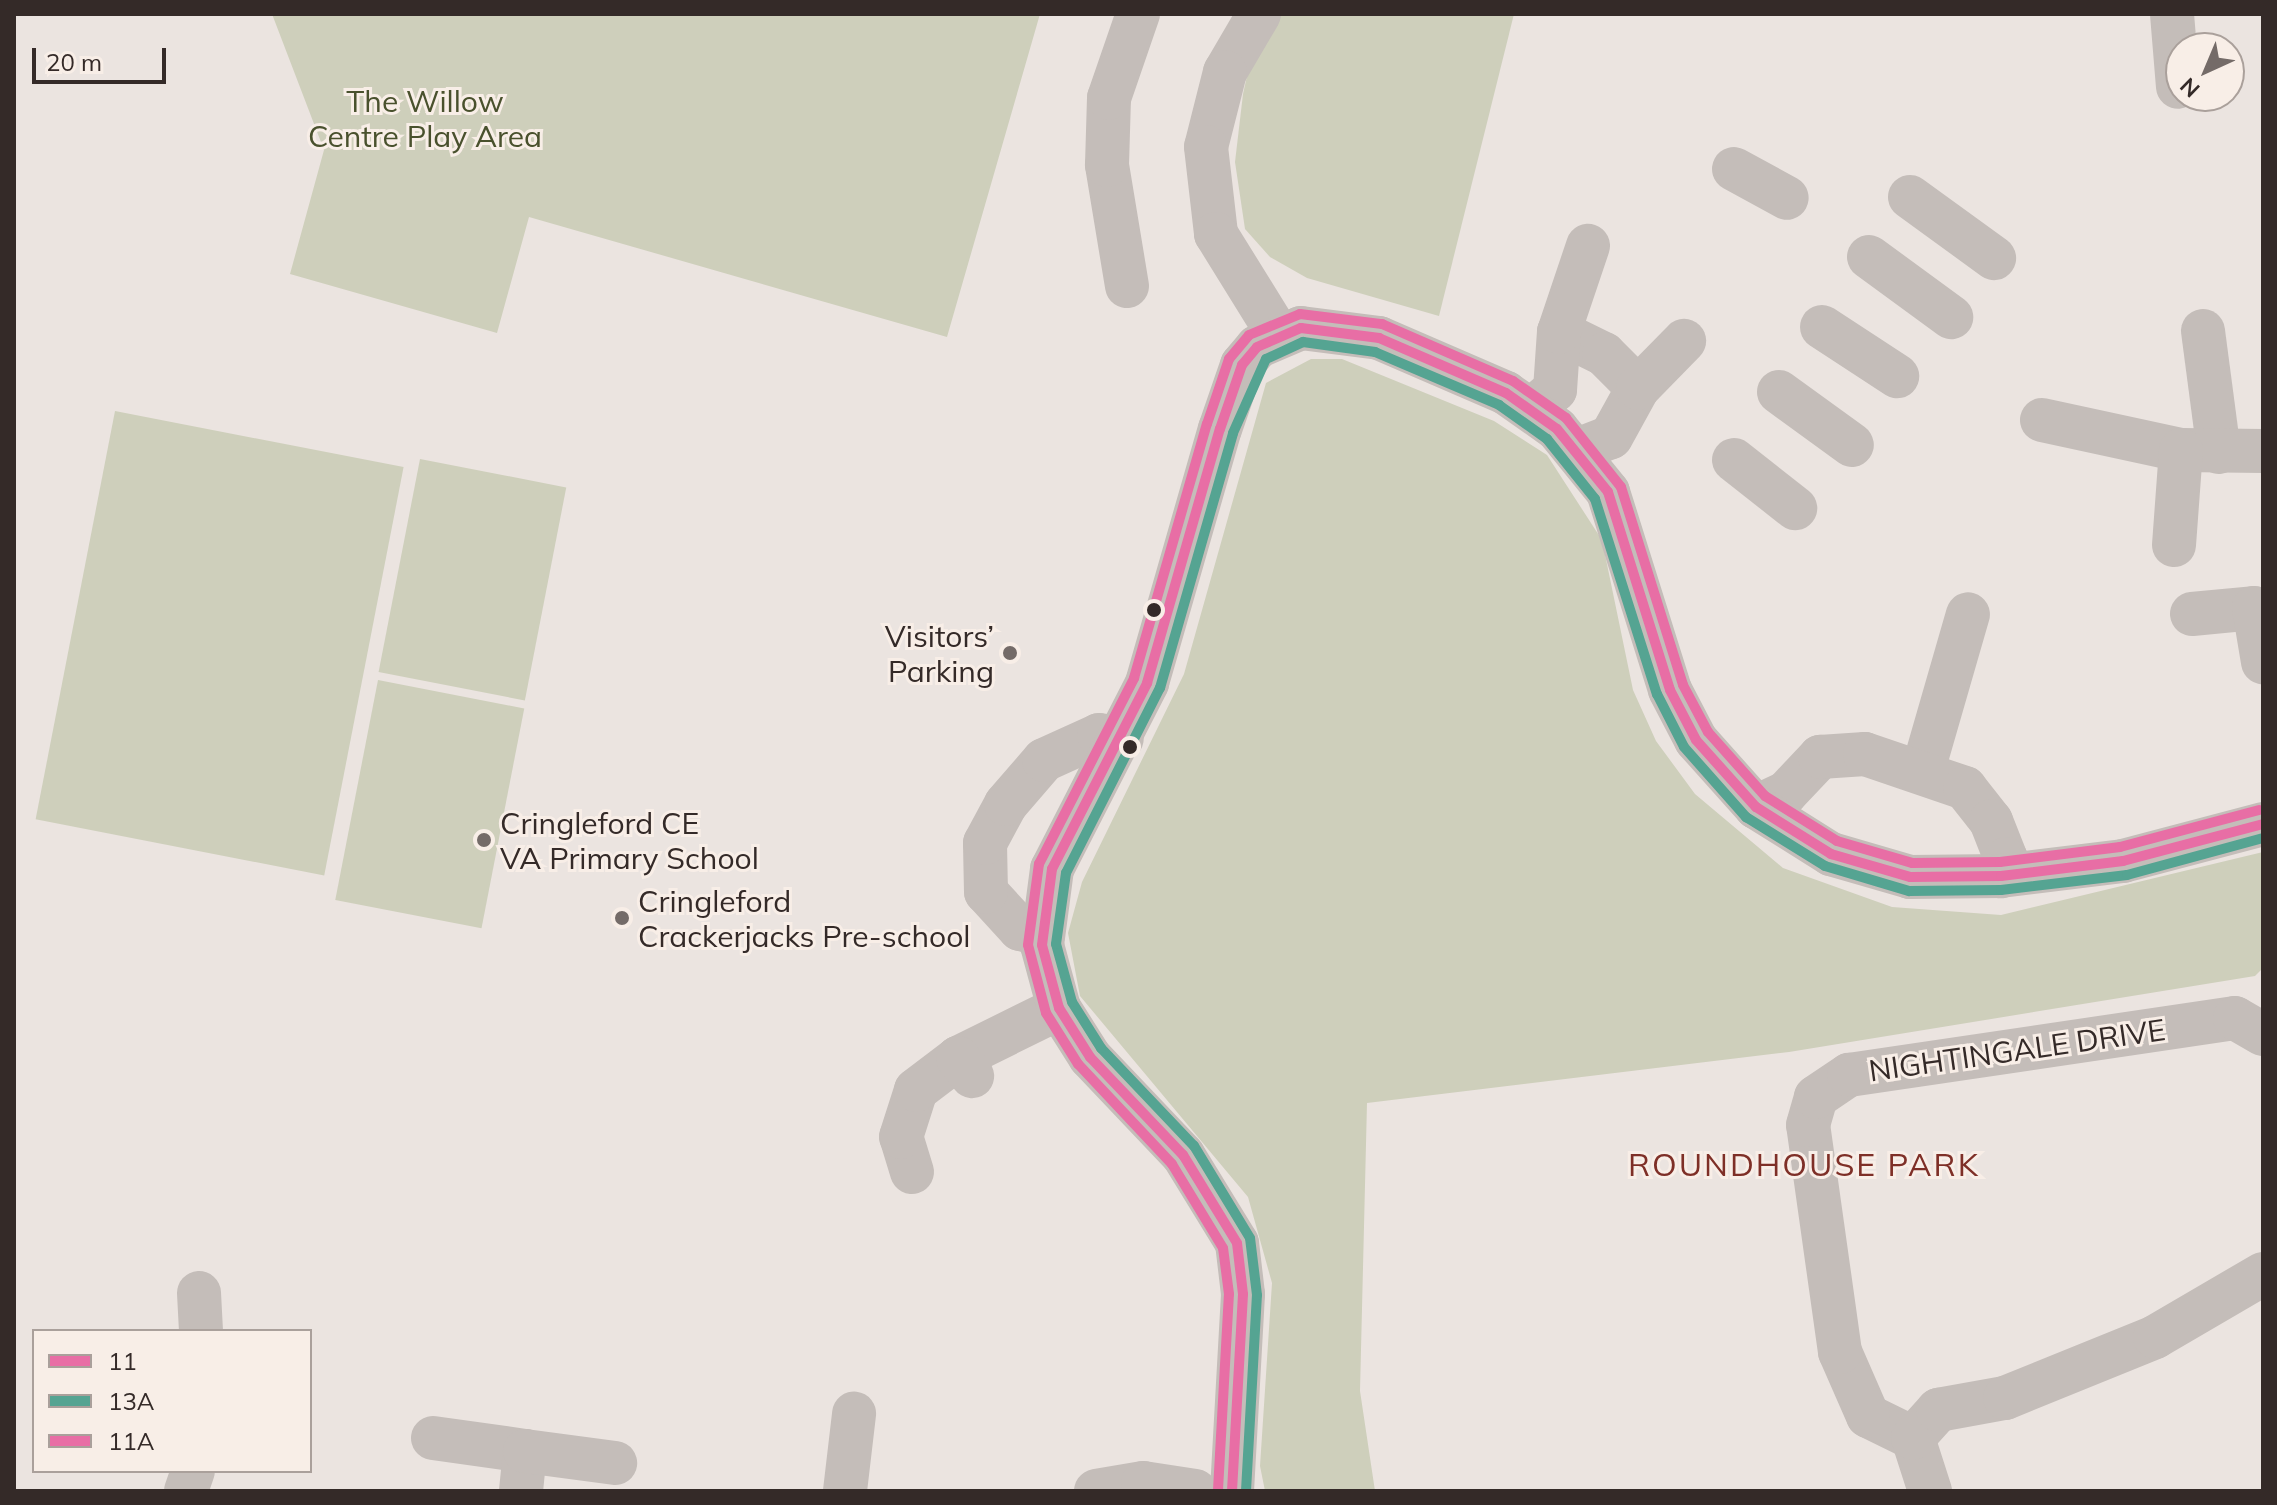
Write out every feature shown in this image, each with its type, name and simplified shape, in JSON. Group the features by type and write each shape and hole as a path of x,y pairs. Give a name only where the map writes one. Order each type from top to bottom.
{"street":[{"path":"1127,286 1107,165 1109,98 1138,14"},
{"path":"1259,14 1225,72 1206,147 1216,234 1278,334"},
{"path":"1734,169 1787,198"},
{"path":"1910,197 1994,258"},
{"path":"1532,409 1555,390 1559,332 1588,246"},
{"path":"1869,257 1951,317"},
{"path":"1096,1491 1143,1483 1214,1488 1243,1294 1237,1243 1191,1165 1090,1057 1059,1008 1043,935 1052,869 1122,739 1147,683 1242,365 1278,334 1327,326 1379,338 1532,409 1577,450 1596,470 1630,545 1670,690 1723,778 1756,807 1802,839 1864,867 1910,877 2001,876 2123,861 2263,824"},
{"path":"1822,327 1897,376"},
{"path":"2174,545 2200,451 2203,331"},
{"path":"1559,332 1604,354 1638,388"},
{"path":"1577,450 1611,437 1638,388 1684,341"},
{"path":"1779,392 1852,445"},
{"path":"2042,420 2200,451 2263,451"},
{"path":"1734,460 1795,508"},
{"path":"2192,614 2259,608 2263,662"},
{"path":"1923,770 1968,614"},
{"path":"1043,935 1020,929 986,892 985,843 1006,804 1044,760 1099,735 1122,739"},
{"path":"1756,807 1786,793 1820,757 1865,754 1923,770 1965,788 1991,821 2006,859 2001,876"},
{"path":"912,1172 901,1137 905,1111 930,1073 965,1067 1059,1008"},
{"name":"NIGHTINGALE DRIVE","path":"1913,1438 1868,1416 1840,1352 1808,1125 1816,1097 1849,1075 2235,1018 2263,1034"},
{"path":"1930,1491 1913,1438 1938,1410 2005,1398 2155,1337 2263,1274"},
{"path":"845,1491 854,1414"},
{"path":"433,1438 523,1471 615,1463"}],"green space":[{"name":"The Willow Centre Play Area","path":"272,14 1040,14 947,337 529,217 497,333 290,274 324,150"},
{"path":"1278,14 1514,14 1439,316 1307,278 1270,257 1245,229 1235,162 1243,94 1251,58"},
{"path":"1311,359 1342,359 1494,421 1547,455 1602,540 1633,690 1656,741 1695,794 1783,868 1892,907 2001,915 2263,852 2263,968 2255,976 1789,1052 1367,1103 1360,1391 1375,1491 1265,1491 1260,1466 1272,1283 1248,1197 1080,996 1068,933 1082,882 1184,674 1266,383"},
{"path":"115,411 404,467 324,875 36,819"},
{"path":"420,459 566,487 525,700 379,672"},
{"path":"378,680 524,708 482,928 335,900"}],"transit line":[{"name":"11A","path":"1218,1490 1229,1294 1223,1248 1172,1164 1078,1064 1046,1013 1028,945 1039,864 1134,678 1207,424 1229,359 1249,335 1300,314 1382,324 1513,381 1566,418 1621,487 1683,685 1708,732 1765,796 1837,841 1912,863 2000,862 2120,847 2259,810"},
{"name":"11","path":"1232,1491 1243,1294 1237,1243 1183,1155 1090,1057 1059,1008 1042,945 1052,869 1147,683 1220,429 1242,365 1257,347 1301,328 1379,338 1506,393 1557,429 1608,492 1670,690 1696,740 1756,807 1831,854 1910,877 2001,876 2123,861 2263,824"},
{"name":"13A","path":"1246,1491 1257,1295 1250,1238 1194,1146 1101,1048 1072,1002 1056,944 1066,873 1160,688 1233,433 1266,359 1303,342 1375,352 1499,405 1547,439 1595,499 1657,694 1684,747 1746,817 1825,866 1909,891 2001,890 2127,875 2263,838"}],"place":[{"name":"Visitors’ Parking","path":"1010,653"},
{"name":"Cringleford CE VA Primary School","path":"484,840"},
{"name":"Cringleford Crackerjacks Pre-school","path":"622,918"}],"district":[{"name":"ROUNDHOUSE PARK","path":"1804,1164"}]}
